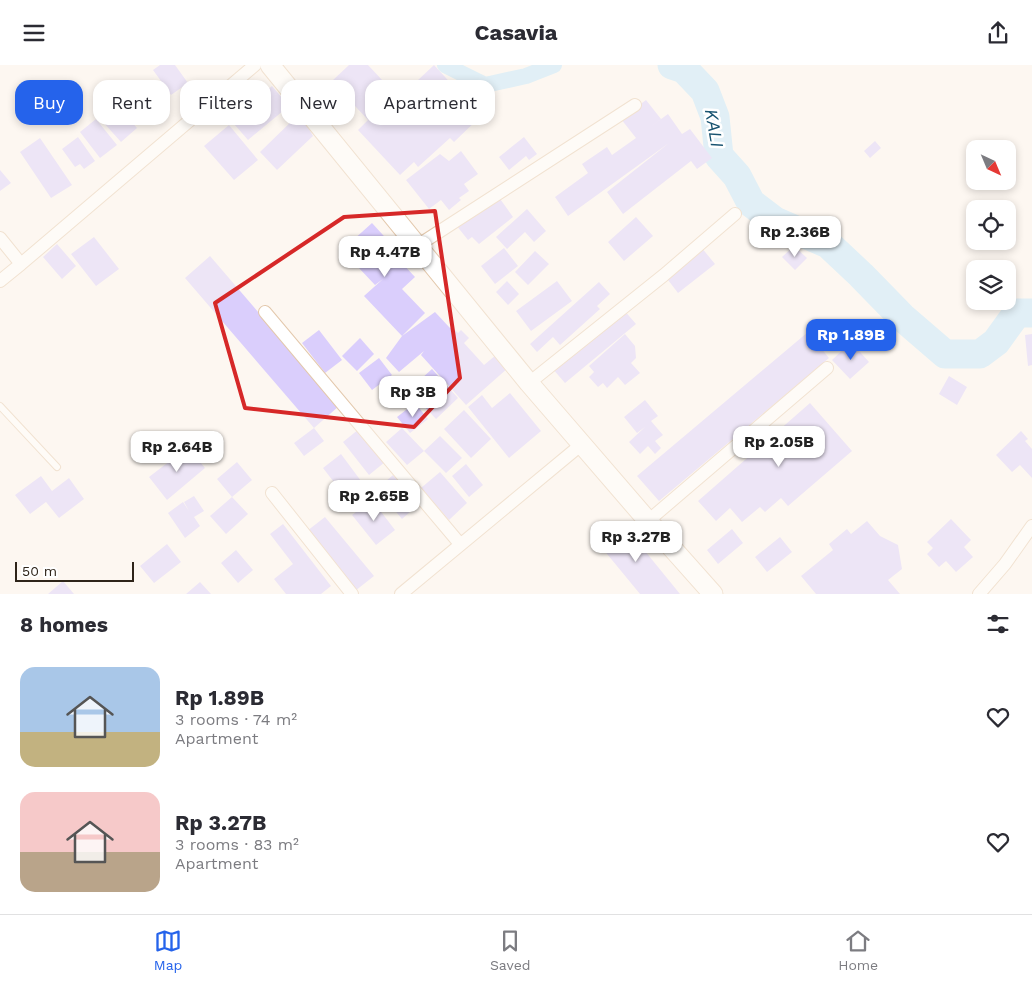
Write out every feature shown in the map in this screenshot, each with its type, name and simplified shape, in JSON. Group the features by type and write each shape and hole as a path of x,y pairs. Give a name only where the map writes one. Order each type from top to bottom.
{"street":[{"path":"0,281 255,65"},
{"path":"270,65 529,383 713,594"},
{"path":"417,246 635,105"},
{"path":"529,383 664,275 735,214"},
{"path":"0,238 21,265"},
{"path":"265,312 460,545"},
{"path":"648,521 827,368"},
{"path":"401,594 582,444"},
{"path":"272,493 352,594"},
{"path":"979,594 1005,564 1032,526"}],"lane":[{"path":"0,406 57,467"}],"highlighted area":[{"path":"435,211 460,378 414,427 245,408 215,303 344,217"}],"building":[{"path":"160,65 175,65 186,80 180,80 180,89 171,95 170,80 160,80 153,70"},
{"path":"349,65 368,65 382,80 365,80 365,117 355,106 355,80 333,80"},
{"path":"434,65 448,80 418,80"},
{"path":"271,87 281,97 281,113 271,121"},
{"path":"646,100 661,119 646,130 668,114 682,134 690,129 712,158 697,169 691,161 623,214 607,192 669,143 568,216 555,197 588,173 582,164 607,147 612,155 636,138 621,119"},
{"path":"93,121 93,125 101,125 117,145 100,158 80,132"},
{"path":"365,123 365,125 472,125 454,142 450,138 418,167 414,162 400,175 358,130"},
{"path":"106,125 134,125 137,128 121,142"},
{"path":"229,125 258,160 234,180 204,146"},
{"path":"235,125 266,125 248,140"},
{"path":"288,125 307,125 313,136 277,170 260,152"},
{"path":"78,137 95,161 84,169 80,164 75,167 62,149"},
{"path":"524,137 537,154 529,160 526,156 509,170 499,157"},
{"path":"40,138 72,185 51,198 20,152"},
{"path":"875,141 881,148 870,158 864,151"},
{"path":"461,151 478,174 464,184 469,191 459,198 461,200 449,210 441,200 429,209 406,180 440,154 449,161"},
{"path":"0,170 11,183 0,191"},
{"path":"498,196 513,217 479,244 472,237 468,240 456,225"},
{"path":"527,209 546,231 534,242 525,232 507,249 496,237"},
{"path":"636,217 653,236 624,261 608,242"},
{"path":"372,223 404,258 401,262 415,277 402,289 425,313 402,336 364,296 383,279 375,285 342,250"},
{"path":"94,237 119,269 96,286 71,254"},
{"path":"57,244 76,266 62,279 43,257"},
{"path":"794,246 807,258 795,270 782,257"},
{"path":"701,247 715,264 678,293 665,276"},
{"path":"504,248 518,266 495,284 481,266"},
{"path":"535,251 549,264 528,285 515,272"},
{"path":"210,256 339,406 314,428 185,278"},
{"path":"507,281 519,294 508,305 496,292"},
{"path":"557,281 572,301 531,331 516,311"},
{"path":"599,282 610,294 597,306 600,309 560,345 553,337 537,352 530,344"},
{"path":"623,309 636,324 565,383 552,368"},
{"path":"435,312 450,328 452,327 458,333 461,330 469,338 464,343 484,365 496,355 508,368 466,405 421,355 424,351 399,372 386,358 402,336"},
{"path":"319,330 342,360 325,373 302,343"},
{"path":"808,332 829,358 659,501 637,476"},
{"path":"625,334 635,346 636,358 631,363 640,373 625,385 618,377 607,388 603,383 598,387 589,377 594,372 589,366"},
{"path":"1032,334 1032,365 1028,366 1025,335"},
{"path":"360,338 374,354 357,371 342,356"},
{"path":"851,342 869,362 850,379 832,360"},
{"path":"379,358 392,375 372,390 359,373"},
{"path":"432,369 458,398 436,419 409,390"},
{"path":"949,376 967,387 957,405 939,394"},
{"path":"510,393 541,431 509,458 468,407 482,395 492,408"},
{"path":"645,400 658,416 651,421 663,435 655,441 661,448 655,454 648,446 640,454 629,442 645,427 637,433 624,417"},
{"path":"415,403 428,419 410,433 397,417"},
{"path":"810,403 852,451 788,506 781,498 765,512 760,507 742,522 730,508 716,521 698,501"},
{"path":"464,410 491,439 471,458 444,429"},
{"path":"314,428 324,441 304,456 294,443"},
{"path":"402,428 424,451 407,465 386,442"},
{"path":"359,429 385,462 369,475 343,442"},
{"path":"1021,431 1028,439 1025,441 1032,449 1032,478 1020,465 1012,472 996,455"},
{"path":"440,436 462,458 446,473 424,451"},
{"path":"188,447 205,468 167,500 149,477"},
{"path":"341,454 364,485 347,499 323,468"},
{"path":"237,462 252,480 232,497 217,479"},
{"path":"466,464 483,485 469,497 452,476"},
{"path":"440,472 467,503 449,520 421,488"},
{"path":"393,475 418,505 402,519 377,489"},
{"path":"41,476 52,491 69,478 84,499 59,518 46,502 30,514 15,495"},
{"path":"194,496 204,511 194,517 200,526 185,538 168,513 183,502 189,511 184,502"},
{"path":"232,497 248,514 226,534 210,516"},
{"path":"372,500 395,530 376,545 352,515"},
{"path":"325,517 374,576 355,591 307,531"},
{"path":"951,519 971,540 964,547 973,557 956,572 946,561 939,567 927,554 933,548 927,542"},
{"path":"867,521 880,536 898,545 902,569 888,580 900,594 816,594 801,576 833,550 829,544 847,529 851,534"},
{"path":"283,524 331,586 321,594 286,594 274,579 293,564 270,534"},
{"path":"623,524 680,594 640,594 598,543"},
{"path":"732,529 743,543 718,564 707,550"},
{"path":"780,537 792,552 767,572 755,557"},
{"path":"167,544 181,562 154,583 140,566"},
{"path":"236,550 253,570 238,583 221,563"},
{"path":"63,581 74,594 48,594"},
{"path":"200,582 211,594 186,594"}],"waterway":[{"path":"445,65 485,85 526,76 554,65"},
{"name":"KALI","path":"672,65 684,69 705,91 715,117 719,156 737,176 751,203 775,221 828,244 902,317 945,354 980,354 996,342 1017,313 1032,313"}]}
